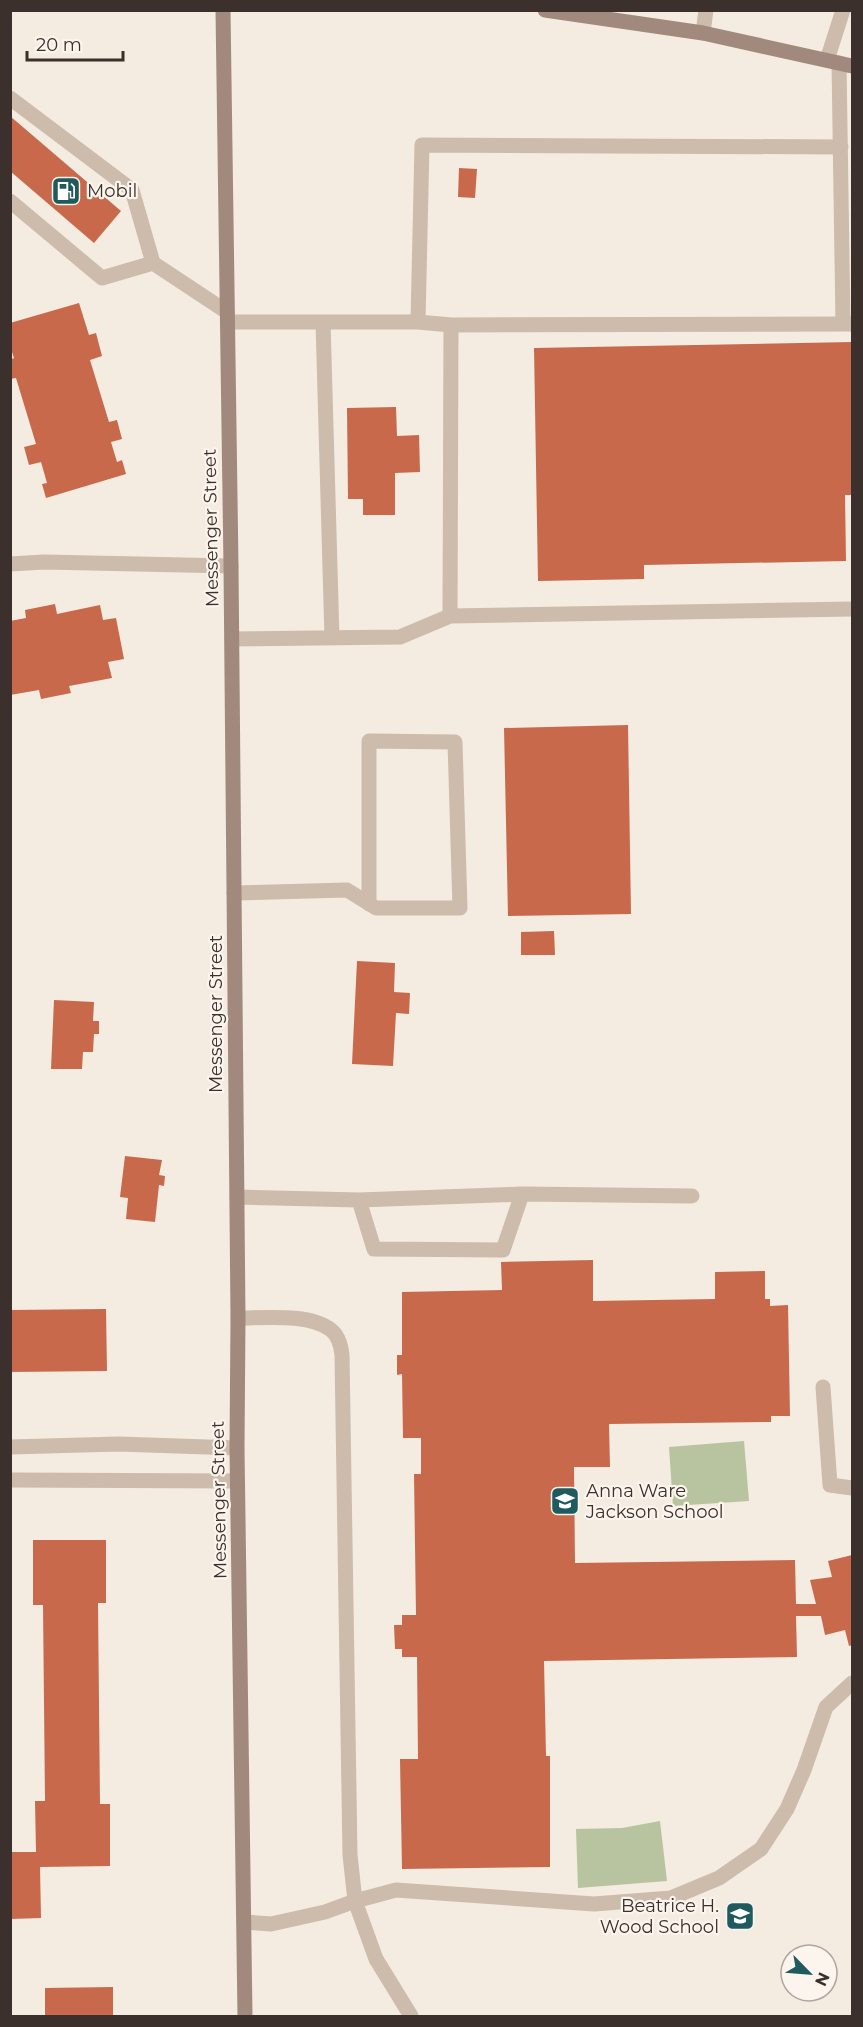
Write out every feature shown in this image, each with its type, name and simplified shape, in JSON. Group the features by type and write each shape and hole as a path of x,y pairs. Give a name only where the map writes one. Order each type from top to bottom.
{"main road":[{"name":"Messenger Street","path":"223,10 232,639 238,1318 237,1481 245,2016"},
{"path":"546,10 703,33 840,63"}],"street":[{"path":"703,33 706,10"},
{"path":"10,98 132,190 153,263 227,317 323,322 418,322 451,325 848,324 847,234 841,147 840,63 843,10"},
{"path":"418,322 423,145 841,147"},
{"path":"10,201 102,279 153,263"},
{"path":"323,322 332,638"},
{"path":"450,616 451,325"},
{"path":"10,564 44,561 231,566"},
{"path":"232,639 400,637 450,616 852,609"},
{"path":"234,893 347,890 369,904 376,908 459,908 455,742 369,741 369,904"},
{"path":"237,1197 358,1200 522,1194 692,1196"},
{"path":"358,1200 374,1249 503,1250 522,1194"},
{"path":"238,1318 311,1320 332,1330 340,1342 350,1855 355,1901 376,1959 404,2013"},
{"path":"823,1387 830,1485 852,1488"},
{"path":"10,1447 118,1444 237,1448"},
{"path":"10,1480 237,1481"},
{"path":"244,1922 271,1924 325,1912 396,1890 594,1904 671,1898 719,1878 761,1849 787,1809 804,1770 826,1707 852,1683"}],"green space":[{"path":"744,1441 749,1501 673,1506 669,1447"},
{"path":"660,1821 667,1881 578,1888 576,1829 622,1828"}],"building":[{"name":"Mobil","path":"10,116 121,211 94,243 10,171"},
{"path":"459,168 477,169 475,198 458,197"},
{"path":"79,303 89,335 96,333 102,356 90,360 109,422 117,420 122,439 111,442 117,462 122,460 126,474 46,498 42,484 47,483 41,462 29,465 24,447 36,444 16,378 10,379 10,360 14,358 10,346 10,323"},
{"path":"852,342 852,495 845,495 846,561 644,565 644,579 538,581 534,348"},
{"path":"396,407 397,436 419,435 420,472 395,473 395,515 363,515 363,499 348,499 347,408"},
{"path":"55,604 57,614 100,605 103,620 116,618 124,659 108,662 112,678 69,686 71,693 41,699 39,690 10,695 10,621 26,618 25,610"},
{"path":"628,725 631,914 508,916 504,728"},
{"path":"554,931 555,955 521,955 521,932"},
{"path":"357,961 395,963 394,992 410,993 409,1014 396,1013 393,1066 352,1064"},
{"path":"54,1000 94,1002 93,1021 99,1021 99,1034 94,1034 93,1052 83,1052 82,1069 51,1069"},
{"path":"125,1156 162,1160 159,1175 165,1176 164,1186 159,1185 155,1222 126,1219 128,1198 120,1197"},
{"path":"593,1260 593,1301 715,1299 715,1272 765,1271 765,1299 770,1299 770,1306 788,1305 790,1416 771,1416 771,1422 609,1424 610,1467 574,1467 575,1563 795,1560 796,1604 816,1604 810,1580 832,1577 828,1561 852,1555 852,1645 849,1646 845,1630 825,1635 821,1616 796,1616 797,1657 544,1661 546,1756 550,1756 550,1867 402,1869 400,1759 418,1759 417,1657 402,1657 402,1649 395,1649 394,1625 402,1625 402,1615 416,1615 414,1474 421,1474 421,1438 403,1438 402,1374 397,1375 397,1355 402,1355 402,1292 502,1290 501,1262"},
{"path":"106,1309 107,1371 10,1372 10,1310"},
{"path":"33,1540 106,1540 106,1603 98,1603 100,1804 110,1804 110,1866 40,1867 41,1918 10,1919 10,1852 36,1852 35,1801 45,1801 43,1605 33,1605"},
{"path":"113,1987 113,2016 45,2016 45,1988"}],"place":[{"name":"Mobil","path":"66,191"},
{"name":"Anna Ware Jackson School","path":"565,1501"},
{"name":"Beatrice H. Wood School","path":"740,1916"}]}
